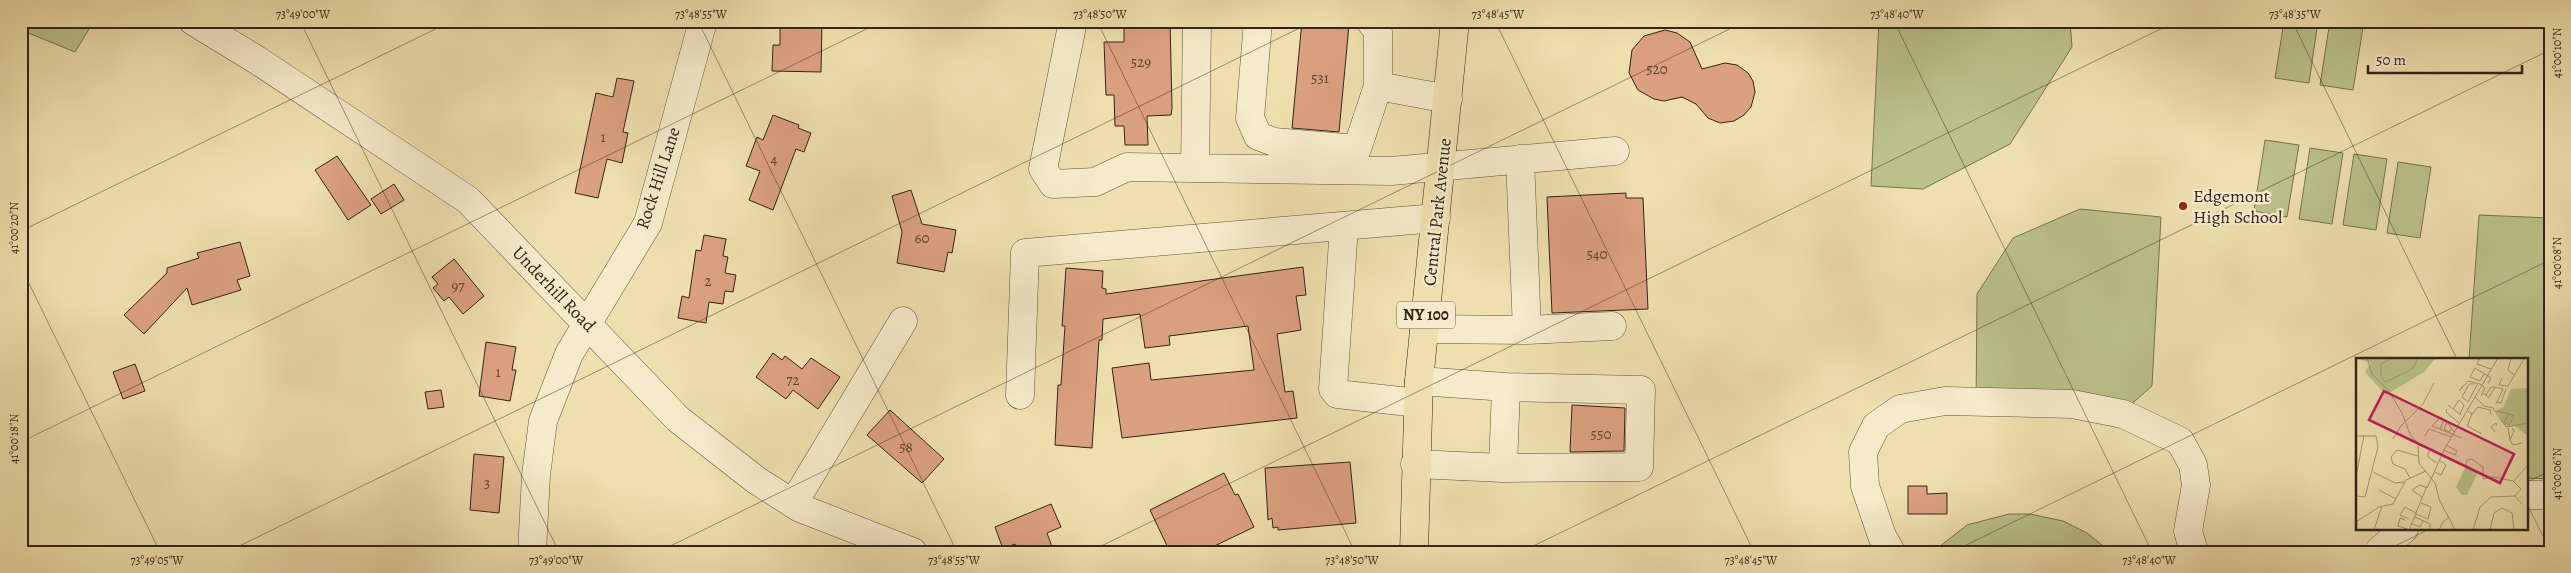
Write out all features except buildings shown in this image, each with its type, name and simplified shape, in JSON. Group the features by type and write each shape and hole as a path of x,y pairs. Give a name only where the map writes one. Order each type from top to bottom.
{"main road":[{"name":"Central Park Avenue","path":"1414,552 1415,464 1419,392 1455,21"}],"street":[{"name":"Underhill Road","path":"193,21 257,60 468,200 678,419 756,480 793,504 832,522 913,552"},
{"name":"Rock Hill Lane","path":"532,552 536,475 543,421 569,354 648,223 703,21"},
{"path":"1072,21 1043,169 1053,184 1095,182 1127,167 1391,171 1616,151"},
{"path":"1195,168 1197,21"},
{"path":"1258,21 1250,118 1258,136 1274,142 1357,149 1378,86 1378,31 1370,21"},
{"path":"1378,86 1448,99"},
{"path":"1520,159 1527,330"},
{"path":"1020,395 1025,253 1436,218"},
{"path":"1344,226 1333,389 1337,394 1506,388 1641,390 1639,467 1510,468 1415,464"},
{"path":"793,504 903,320"},
{"path":"1424,329 1527,330 1612,326"},
{"path":"1506,388 1510,468"},
{"path":"1891,552 1882,536 1865,486 1863,452 1876,426 1900,409 1945,401 2072,404 2124,414 2180,441 2193,465 2196,484 2188,531 2194,552"},
{"path":"2528,495 2550,495"},
{"path":"2378,552 2403,530"}],"green space":[{"path":"21,21 94,21 75,52 21,30"},
{"path":"1879,21 2070,21 2072,47 2010,144 1923,189 1871,186"},
{"path":"2284,21 2318,21 2309,83 2275,78"},
{"path":"2330,21 2364,21 2353,90 2320,85"},
{"path":"2265,140 2299,145 2287,217 2254,211"},
{"path":"2310,148 2343,153 2332,224 2299,219"},
{"path":"2354,154 2387,159 2376,230 2343,225"},
{"path":"2398,162 2431,167 2420,238 2387,233"},
{"path":"2080,209 2161,217 2152,386 2126,409 1976,407 1977,294 2013,238"},
{"path":"2479,215 2550,218 2550,479 2528,478 2528,358 2469,358"},
{"path":"2009,514 2030,514 2063,521 2087,533 2108,550 2140,549 2140,552 1902,552 1935,550 1967,525"}],"place":[{"name":"Edgemont High School","path":"2183,206"}]}
